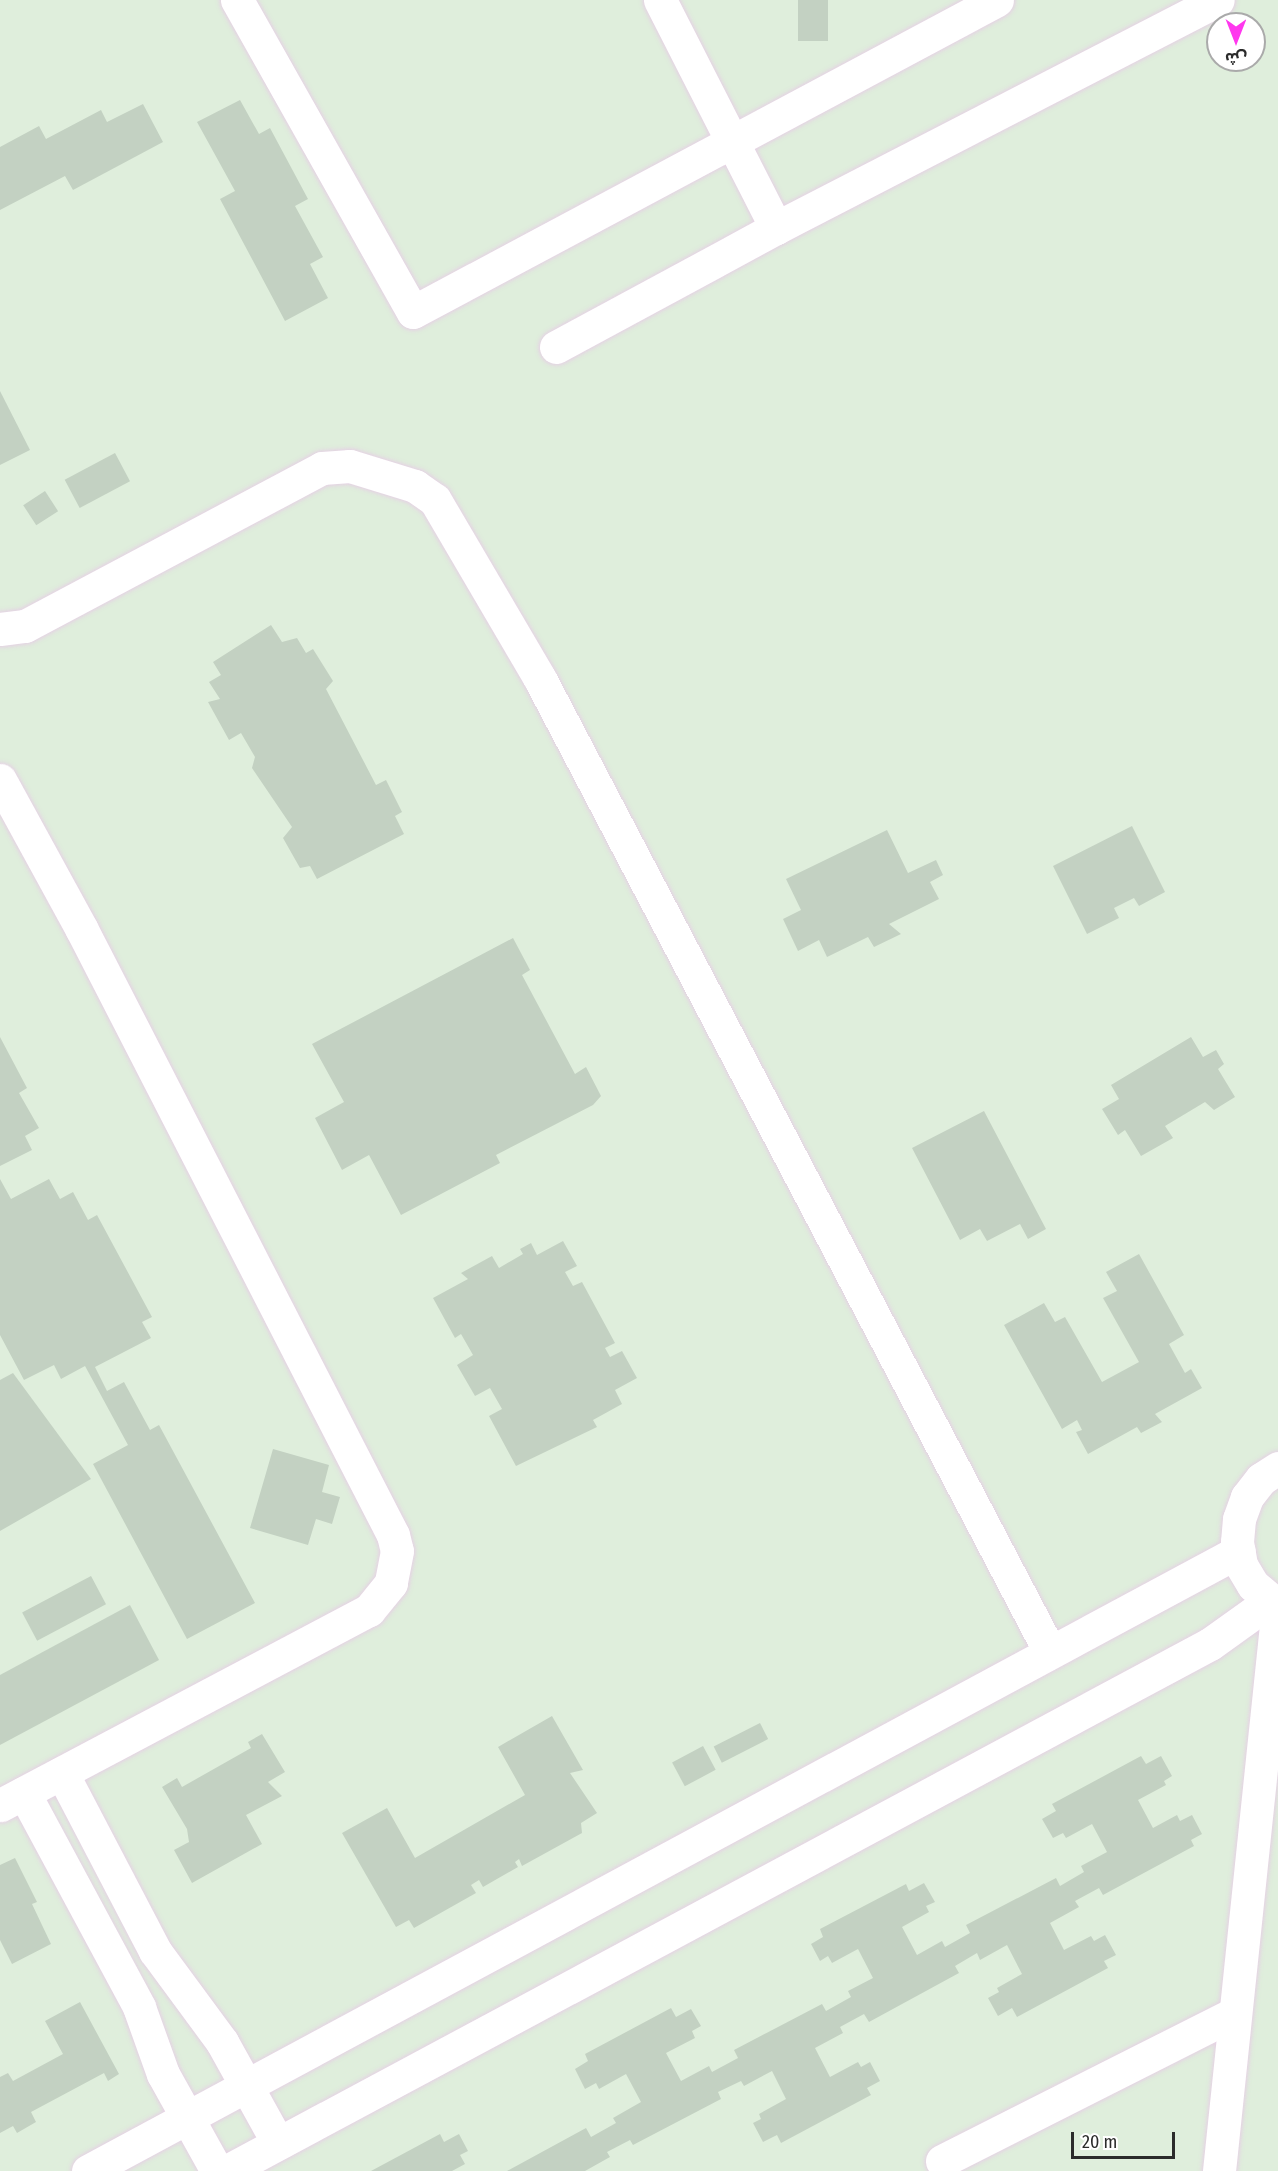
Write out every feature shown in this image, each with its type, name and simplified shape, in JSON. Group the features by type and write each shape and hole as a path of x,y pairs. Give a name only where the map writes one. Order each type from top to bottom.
{"lane":[{"path":"237,0 413,312 997,0"},
{"path":"660,0 776,228"},
{"path":"556,347 776,228 1218,0"},
{"path":"0,629 25,626 322,468 350,465 415,486 435,500 540,679 1050,1652"},
{"path":"0,780 81,928 393,1535 397,1551 391,1583 369,1610 12,1799 140,2007 163,2074 217,2171"},
{"path":"1275,1604 1253,1585 1239,1551 1239,1519 1247,1497 1262,1479 1278,1468"},
{"path":"88,2171 1239,1551"},
{"path":"1219,2171 1275,1604"},
{"path":"227,2171 1210,1644 1275,1604"},
{"path":"62,1773 155,1951 222,2042 278,2143"},
{"path":"942,2161 1235,2013"}],"building":[{"path":"798,0 828,0 828,41 798,41"},
{"path":"240,100 259,134 270,128 308,199 295,206 323,257 310,264 328,298 285,321 220,199 235,191 197,122"},
{"path":"143,104 163,142 73,190 65,176 0,210 0,147 39,126 46,139 101,110 107,122"},
{"path":"0,391 30,450 0,465"},
{"path":"115,453 130,481 80,508 65,480"},
{"path":"45,491 58,511 36,525 23,505"},
{"path":"271,625 282,642 297,638 306,653 313,649 333,681 326,689 376,785 386,780 402,812 395,816 404,834 317,879 310,866 300,868 283,838 292,827 252,768 255,757 241,733 229,740 208,702 220,699 209,682 221,675 213,662"},
{"path":"1132,826 1165,892 1139,906 1134,898 1114,908 1119,918 1087,934 1053,866"},
{"path":"887,830 908,873 936,860 943,875 930,882 939,899 889,924 901,934 874,947 868,937 827,957 819,940 798,951 783,919 801,910 786,879"},
{"path":"513,938 530,970 522,975 575,1074 586,1067 601,1096 593,1105 496,1155 500,1163 401,1215 369,1155 342,1170 315,1118 344,1102 312,1044"},
{"path":"0,1037 27,1088 19,1093 39,1128 25,1136 32,1150 0,1166"},
{"path":"1191,1037 1203,1057 1216,1050 1224,1064 1218,1069 1235,1097 1214,1110 1205,1102 1165,1126 1173,1138 1141,1156 1125,1130 1118,1135 1102,1109 1119,1099 1111,1085"},
{"path":"984,1111 1046,1229 1028,1239 1020,1224 987,1241 980,1229 960,1240 912,1148"},
{"path":"0,1179 11,1199 49,1179 60,1199 73,1192 88,1220 97,1215 152,1317 142,1322 151,1338 95,1367 107,1391 124,1382 150,1430 159,1425 255,1603 187,1639 93,1464 128,1445 85,1366 61,1379 54,1365 24,1380 0,1335"},
{"path":"563,1241 577,1266 565,1272 573,1286 582,1282 615,1343 605,1348 610,1357 622,1351 637,1378 615,1390 622,1404 593,1420 597,1427 516,1466 489,1416 502,1409 490,1388 475,1396 457,1365 473,1355 461,1334 455,1338 433,1298 468,1279 461,1273 492,1256 499,1268 523,1254 520,1249 531,1243 537,1255"},
{"path":"1139,1254 1184,1335 1169,1344 1185,1373 1191,1369 1202,1388 1155,1414 1162,1422 1141,1433 1137,1427 1088,1454 1076,1432 1082,1430 1077,1420 1062,1429 1004,1325 1044,1303 1055,1322 1065,1317 1102,1382 1139,1362 1103,1298 1117,1291 1106,1272"},
{"path":"13,1373 91,1479 0,1531 0,1380"},
{"path":"273,1449 329,1465 322,1492 340,1497 332,1524 316,1519 308,1545 250,1528"},
{"path":"91,1576 106,1604 37,1641 22,1613"},
{"path":"130,1605 159,1660 0,1745 0,1675"},
{"path":"552,1716 583,1770 570,1773 597,1813 581,1823 582,1833 522,1866 519,1859 515,1862 518,1867 483,1887 479,1880 471,1885 476,1893 414,1928 409,1920 396,1927 342,1833 387,1808 415,1858 525,1795 498,1747"},
{"path":"760,1723 768,1739 722,1763 714,1747"},
{"path":"262,1734 285,1772 268,1782 282,1796 246,1815 262,1844 192,1883 174,1850 189,1842 187,1829 162,1787 177,1778 182,1787 251,1748 248,1742"},
{"path":"703,1746 716,1770 685,1786 672,1762"},
{"path":"1141,1756 1146,1764 1161,1756 1172,1776 1164,1781 1166,1785 1138,1800 1153,1828 1177,1815 1180,1821 1192,1815 1202,1834 1191,1840 1194,1846 1103,1895 1099,1888 1075,1901 1079,1907 1050,1923 1064,1950 1091,1936 1094,1941 1105,1935 1116,1955 1104,1961 1108,1968 1017,2017 1012,2008 998,2016 988,1998 999,1992 997,1988 1022,1974 1007,1945 980,1960 977,1953 955,1966 959,1973 869,2022 864,2014 840,2027 843,2033 815,2048 830,2077 858,2062 861,2067 870,2062 880,2081 867,2088 871,2095 781,2143 777,2135 763,2142 753,2123 761,2119 759,2114 786,2099 772,2071 744,2086 741,2081 718,2092 721,2099 633,2145 630,2140 607,2152 610,2157 585,2171 507,2171 586,2128 591,2137 616,2123 613,2118 641,2102 626,2074 599,2089 596,2083 585,2089 575,2069 588,2061 585,2054 671,2008 676,2017 691,2009 701,2026 692,2031 695,2038 666,2053 681,2081 709,2066 712,2072 738,2058 734,2050 822,2004 826,2011 851,1997 848,1991 873,1978 858,1949 832,1963 828,1956 820,1961 811,1944 823,1937 820,1929 906,1884 909,1891 924,1883 935,1902 926,1906 929,1912 902,1927 917,1955 942,1941 945,1947 970,1933 966,1925 1056,1878 1060,1886 1084,1872 1081,1866 1107,1852 1092,1824 1066,1838 1063,1833 1053,1838 1042,1819 1056,1811 1052,1804"},
{"path":"15,1858 37,1902 32,1904 51,1944 12,1964 0,1940 0,1865"},
{"path":"80,2002 119,2074 108,2081 104,2073 31,2112 36,2122 17,2133 13,2126 0,2133 0,2077 8,2073 13,2081 63,2054 45,2021"},
{"path":"440,2134 444,2142 459,2134 468,2151 460,2155 465,2164 452,2171 371,2171"}]}
